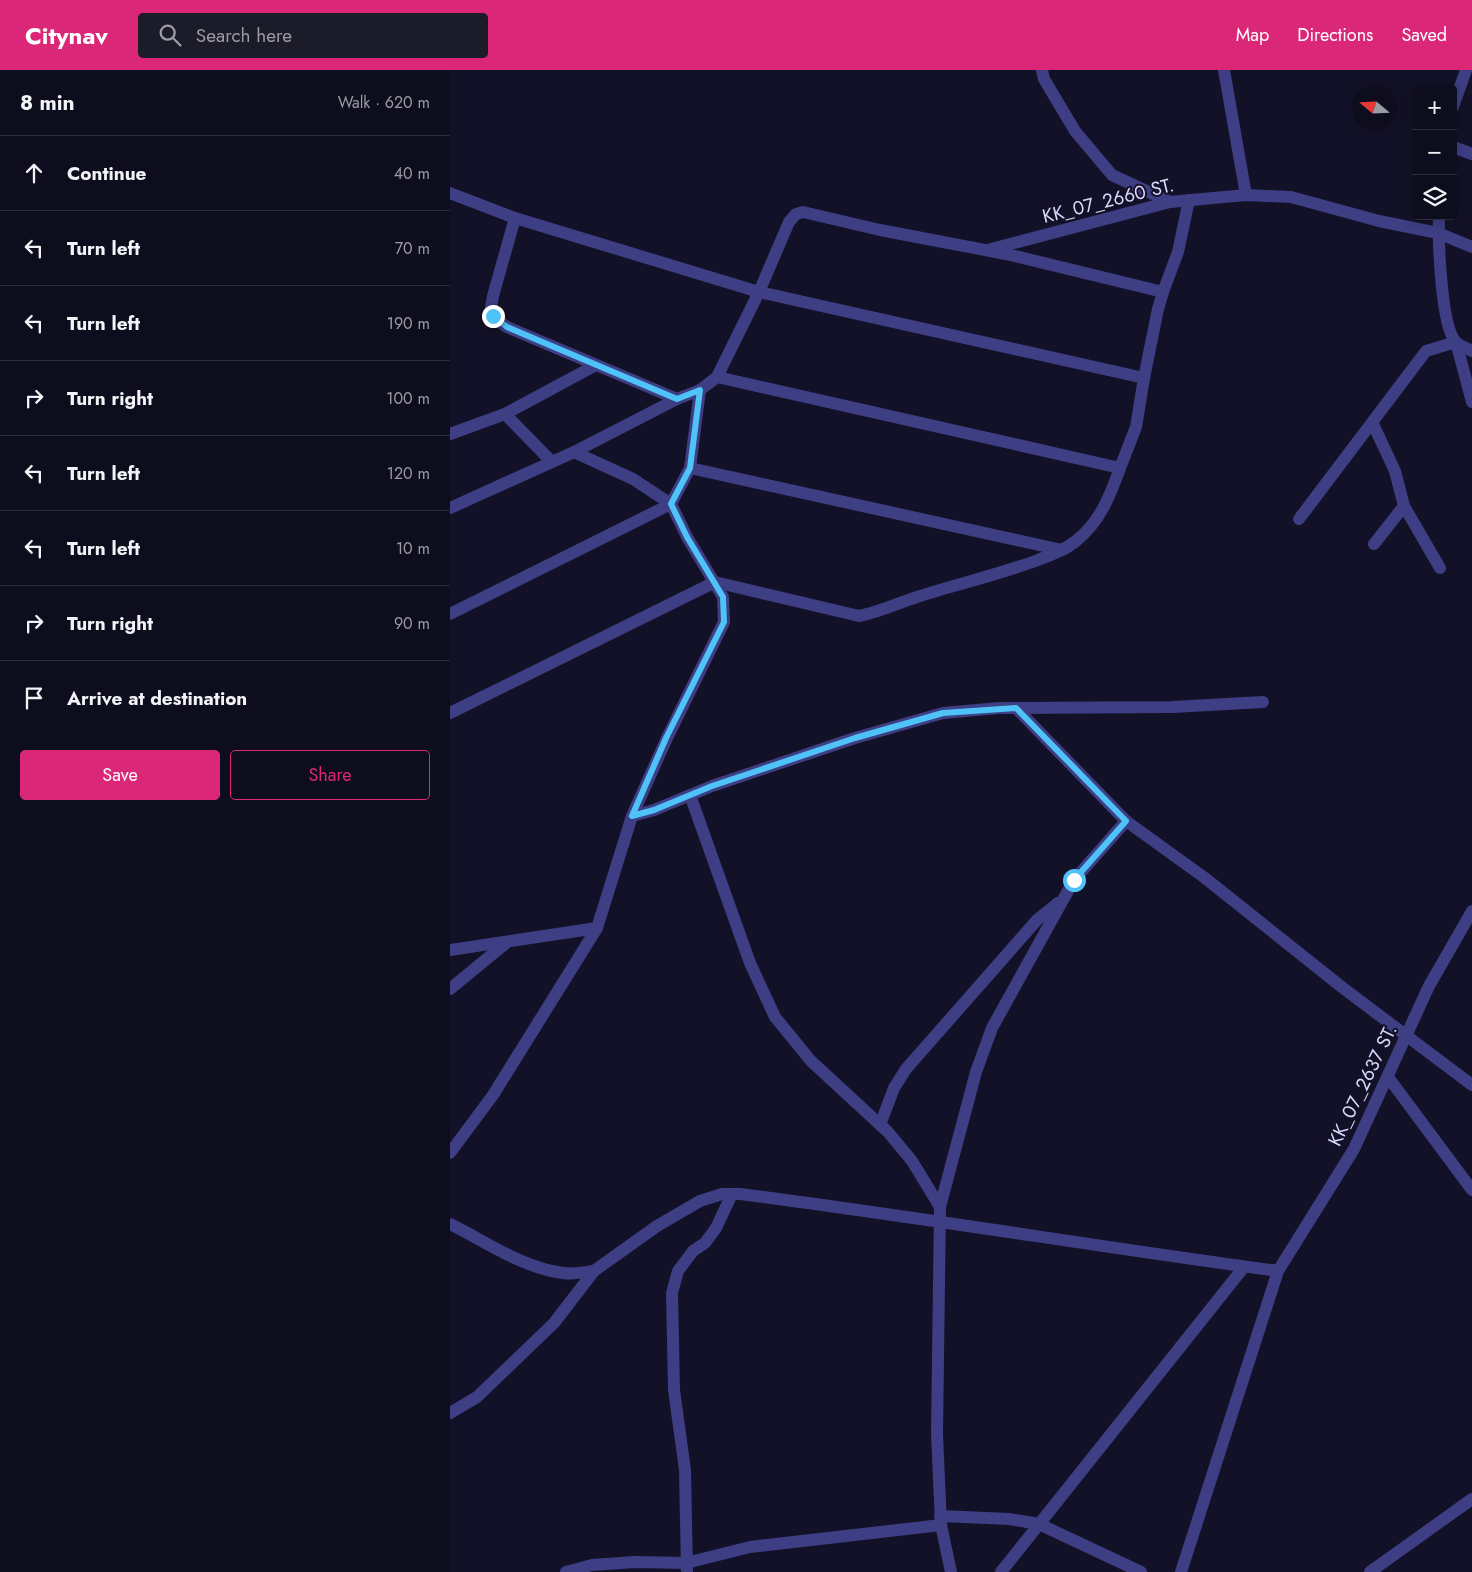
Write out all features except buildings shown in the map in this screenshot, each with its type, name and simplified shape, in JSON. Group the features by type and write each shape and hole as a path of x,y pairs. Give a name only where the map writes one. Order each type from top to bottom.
{"street":[{"path":"1042,70 1044,78 1075,131 1112,175 1170,202"},
{"path":"1224,70 1246,195"},
{"path":"1457,96 1466,70"},
{"path":"1457,148 1472,154"},
{"path":"450,193 515,218 759,292 1144,378"},
{"name":"KK_07_2660 ST.","path":"986,250 1170,202 1246,195 1291,197 1379,221 1438,233 1472,247"},
{"path":"450,713 715,582 860,616 875,613 917,597 1008,571 1062,550 1076,542 1096,522 1110,497 1136,427 1158,309 1178,252 1189,200"},
{"path":"450,508 574,452 677,399 700,390 717,377 759,292 789,222 796,214 803,212 880,230 986,250 1164,292"},
{"path":"515,218 493,296 491,307 493,316 507,327 677,399"},
{"path":"1439,220 1438,233 1448,327 1456,342 1472,402"},
{"path":"1300,519 1426,351 1456,342 1472,351"},
{"path":"450,434 505,414 596,365"},
{"path":"717,377 1120,468"},
{"path":"450,614 671,504 690,468 700,390"},
{"path":"505,414 552,462"},
{"path":"1373,424 1395,471 1404,506 1440,568"},
{"path":"450,1153 493,1095 597,928 632,816 666,738 724,622 723,597 687,537 671,504 634,478 574,452"},
{"path":"690,468 1062,550"},
{"path":"1374,544 1404,506"},
{"path":"632,816 855,738 943,713 1016,708 1172,708 1263,702"},
{"path":"1016,708 1126,821 1205,878 1343,988 1472,1085"},
{"path":"690,795 750,963 775,1017 811,1061 880,1125 912,1161 940,1207"},
{"path":"951,1572 941,1521 937,1434 940,1207 976,1072 992,1028 1074,880 1126,821"},
{"path":"880,1125 894,1088 906,1070 1037,920 1062,900"},
{"name":"KK_07_2637 ST.","path":"1181,1572 1278,1272 1354,1149 1429,986 1472,911"},
{"path":"450,950 597,928"},
{"path":"450,989 508,942"},
{"path":"1388,1077 1472,1190"},
{"path":"450,1412 477,1397 554,1323 594,1271 657,1226 700,1201 722,1194 939,1221 1278,1272"},
{"path":"687,1568 684,1470 674,1390 672,1293 678,1271 693,1251 705,1243 716,1228 732,1194"},
{"path":"450,1224 518,1261 537,1268 565,1274 594,1271"},
{"path":"1001,1572 1244,1267"},
{"path":"1370,1572 1472,1499"},
{"path":"566,1572 592,1565 618,1563 687,1568 750,1547 941,1521 1009,1519 1039,1524 1141,1572"}],"route":[{"path":"493,316 507,327 677,399 700,390 690,468 671,504 687,537 723,597 725,609 724,622 666,738 632,816 654,810 712,786 855,738 943,713 1016,708 1126,821 1074,880"}]}
